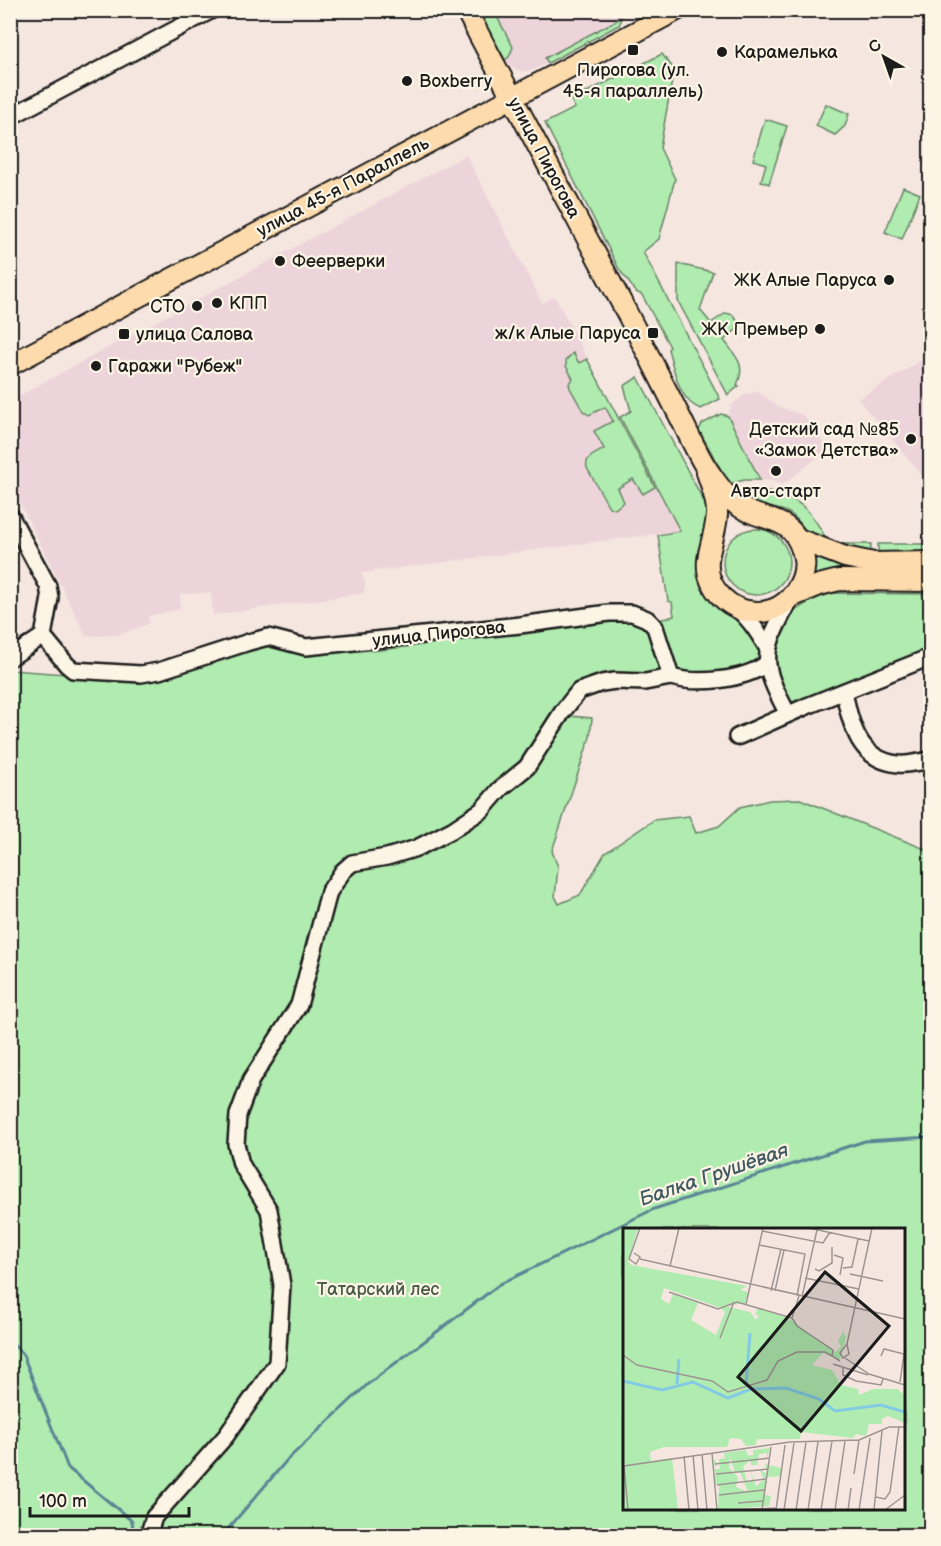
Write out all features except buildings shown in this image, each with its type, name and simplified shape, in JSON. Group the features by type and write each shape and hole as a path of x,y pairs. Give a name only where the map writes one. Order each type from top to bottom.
{"main road":[{"name":"улица Пирогова","path":"466,10 705,466 724,492 736,504 757,515 781,522 798,539 845,556 874,563 930,562"},
{"name":"улица 45-я Параллель","path":"10,365 677,10"},
{"name":"улица Пирогова","path":"705,466 718,513 708,562 712,583 724,600 736,608"},
{"path":"710,548 717,535 729,524 757,515"},
{"path":"791,597 804,572 804,556 798,539"},
{"path":"736,608 748,612 774,609 791,597 819,585 839,580 930,581"}],"street":[{"path":"10,117 212,10"},
{"path":"10,515 48,586 50,598 43,636 10,658"},
{"path":"148,1536 154,1517 226,1436 277,1363 282,1285 269,1210 241,1164 236,1144 238,1115 251,1080 299,1005 329,892 343,871 352,863 387,857 417,848 452,830 482,810 500,789 527,767 563,711 579,691 615,681 645,682 671,677 680,680 733,678 756,671 767,657 776,627 791,597"},
{"path":"736,608 744,614 767,657 774,689 788,714"},
{"name":"улица Пирогова","path":"43,636 73,670 141,674 159,671 268,638 306,647 520,625 609,613 632,613 648,619 656,627 671,677"},
{"path":"736,737 930,657"},
{"path":"844,692 851,723 864,750 884,762 900,765 930,760"}],"shaded area":[{"path":"621,10 619,25 531,71 515,69 505,60 478,11"},
{"path":"466,155 542,303 555,297 679,531 361,573 365,582 364,593 213,615 211,593 180,594 180,609 148,616 150,623 119,635 86,636 11,485 11,400"},
{"name":"Детский сад №85 «Замок Детства»","path":"930,355 930,480 926,480 858,399"},
{"path":"758,392 779,407 803,415 828,449 781,486 777,481 760,480 728,416 731,406 745,394"}],"green space":[{"path":"481,11 494,11 513,47 509,57 505,60 482,19"},
{"path":"621,18 619,25 548,63 545,58"},
{"path":"662,54 674,69 660,148 675,179 659,239 643,252 720,399 701,409 687,399 682,392 668,349 670,347 642,295 636,292 619,269 545,123 575,108 571,100"},
{"path":"826,104 849,114 845,126 835,135 816,126"},
{"path":"765,119 787,126 769,184 761,181 766,164 753,160"},
{"path":"903,187 920,194 902,239 885,232"},
{"path":"678,264 713,272 700,310 711,323 726,313 733,315 738,322 736,330 724,340 736,356 741,371 737,385 739,386 728,395 678,301"},
{"path":"573,353 579,363 587,359 655,487 643,494 633,479 618,488 624,502 615,509 609,507 587,468 587,461 591,456 604,449 594,431 613,421 605,407 589,415 583,411 569,384 573,379 566,366 566,360"},
{"path":"638,377 708,509 709,523 698,550 697,575 710,601 720,610 747,625 762,647 760,663 743,674 675,674 659,620 674,616 672,602 668,601 658,535 680,531 620,417 631,411 624,386"},
{"path":"721,414 728,416 760,480 744,480 729,484 699,430 702,424"},
{"path":"746,488 787,497 797,502 813,517 829,544 871,544 870,556 848,553 817,543 791,514 743,501 732,491"},
{"path":"762,529 780,538 787,549 789,562 787,575 780,586 769,593 750,595 732,586 725,575 723,556 732,538 743,531"},
{"path":"878,544 930,544 930,556 878,557"},
{"path":"814,554 886,570 812,580"},
{"path":"833,593 930,594 930,649 801,704 787,701 775,674 772,654 779,629 795,610"},
{"name":"Татарский лес","path":"612,621 633,623 647,632 658,657 661,675 594,677 581,683 558,715 592,718 590,737 552,851 558,867 555,896 559,904 580,895 605,853 654,820 689,816 696,833 719,826 740,807 770,800 800,799 930,851 930,1535 11,1536 11,670 147,680 253,647 274,645 371,646 373,651"}],"waterway":[{"name":"Балка Грушёвая","path":"222,1536 287,1460 368,1384 500,1284 654,1209 865,1141 930,1137"},
{"path":"10,1340 23,1355 68,1468 132,1521 134,1536"}],"place":[{"name":"Пирогова (ул. 45-я параллель)","path":"633,50"},
{"name":"Карамелька","path":"722,52"},
{"name":"Boxberry","path":"407,81"},
{"name":"Феерверки","path":"280,261"},
{"name":"ЖК Алые Паруса","path":"889,280"},
{"name":"КПП","path":"217,303"},
{"name":"СТО","path":"197,306"},
{"name":"ЖК Премьер","path":"820,329"},
{"name":"ж/к Алые Паруса","path":"653,333"},
{"name":"улица Салова","path":"124,334"},
{"name":"Гаражи \"Рубеж\"","path":"96,366"},
{"name":"Детский сад №85 «Замок Детства»","path":"911,439"},
{"name":"Авто-старт","path":"776,471"}]}
